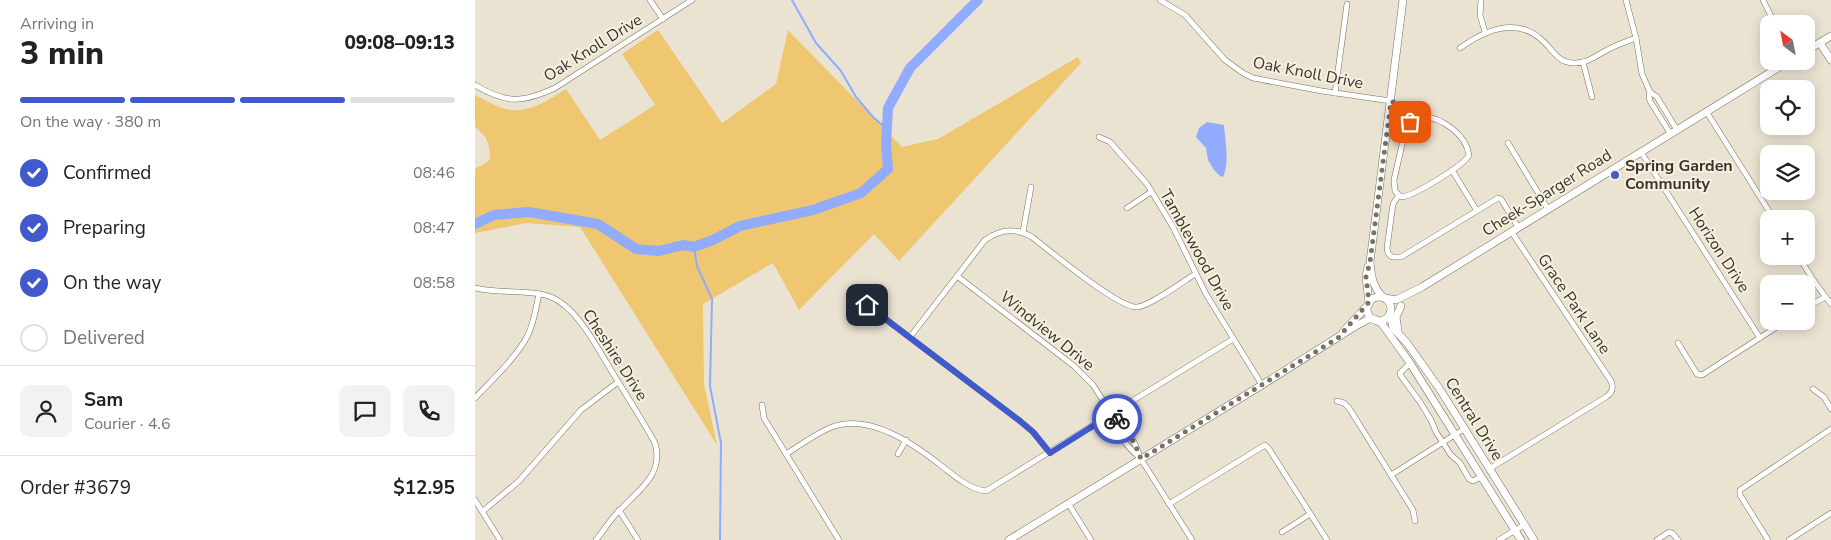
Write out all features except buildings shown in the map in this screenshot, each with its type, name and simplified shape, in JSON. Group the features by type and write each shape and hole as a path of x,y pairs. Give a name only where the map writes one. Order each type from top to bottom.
{"main road":[{"path":"1374,319 1369,314 1366,277 1370,262 1403,0"},
{"path":"1815,45 1831,36"},
{"path":"1820,42 1831,60"},
{"name":"Cheek-Sparger Road","path":"1385,298 1396,300 1422,287 1774,70"},
{"path":"1009,540 1362,322 1369,319 1384,319 1390,314 1391,307 1374,284 1370,262"},
{"name":"Cheek-Sparger Road","path":"1390,314 1422,287"},
{"path":"1338,338 1369,303 1375,298 1385,298"},
{"path":"1401,306 1396,313 1396,324 1407,344"},
{"name":"Central Drive","path":"1390,314 1393,328 1407,344 1441,392 1534,540"},
{"name":"Central Drive","path":"1374,319 1382,324 1410,363 1521,540"}],"street":[{"path":"650,0 663,19"},
{"name":"Oak Knoll Drive","path":"475,85 497,97 515,100 539,95 555,88 692,0"},
{"name":"Oak Knoll Drive","path":"1160,0 1185,15 1225,60 1253,78 1391,101"},
{"path":"1481,0 1480,15 1485,32"},
{"path":"1626,0 1637,38 1642,74 1650,92 1650,101 1673,131"},
{"path":"1763,0 1770,15"},
{"path":"1335,93 1347,4"},
{"path":"1460,48 1485,32 1509,26 1521,28 1534,34 1563,61 1583,62 1637,38"},
{"path":"1583,62 1591,97"},
{"path":"1391,101 1404,108 1413,119"},
{"path":"1706,112 1768,210"},
{"path":"1422,116 1433,118 1448,125 1467,148 1469,155 1465,162 1411,195 1398,196 1394,187 1394,180 1406,127 1413,119 1422,116"},
{"name":"Tamblewood Drive","path":"1099,137 1109,142 1122,154 1151,192 1173,227 1195,274 1262,385"},
{"path":"1508,143 1548,209"},
{"name":"Horizon Drive","path":"1641,152 1760,338"},
{"path":"1398,196 1393,204 1387,248 1390,255 1394,258 1401,257 1477,211 1452,170"},
{"path":"1023,232 1031,187"},
{"path":"1127,208 1151,192"},
{"name":"Grace Park Lane","path":"1477,211 1499,198 1515,229 1611,381 1612,390 1606,397 1489,469"},
{"path":"910,337 985,240 992,235 1008,230 1023,232 1032,236 1113,298 1134,307 1145,305 1195,274"},
{"path":"1804,265 1831,304"},
{"name":"Windview Drive","path":"957,276 1074,366 1093,385 1112,414 1124,425 1141,459 1192,540"},
{"name":"Cheshire Drive","path":"475,288 495,292 539,294 553,297 560,301 579,321 646,428 657,450 653,474 619,510"},
{"path":"475,398 513,356 523,342 532,324 539,294"},
{"path":"1815,303 1825,297"},
{"path":"867,305 1020,421 1033,432 1050,453"},
{"path":"1677,343 1699,375 1772,330"},
{"path":"786,454 833,426 843,424 867,425 907,440 972,488 986,491 1233,339"},
{"path":"1410,363 1400,373 1401,376 1431,420 1436,432 1451,455 1460,463 1469,479 1473,482 1481,477"},
{"path":"483,511 519,480 581,410 618,382"},
{"path":"1813,389 1824,397 1831,409"},
{"path":"1337,401 1344,403 1349,408 1413,510 1415,521"},
{"path":"763,405 764,418 839,540"},
{"path":"1391,475 1464,429"},
{"path":"1768,540 1740,495 1740,490 1831,429"},
{"path":"898,454 907,440"},
{"path":"1169,504 1265,445 1327,540"},
{"path":"475,500 500,540"},
{"path":"1068,503 1091,540"},
{"path":"595,540 619,510 638,540"},
{"path":"1789,540 1831,513"},
{"path":"1282,532 1310,514"},
{"path":"1499,540 1524,525"},
{"path":"1657,540 1669,532 1676,538"}],"shaded area":[{"path":"658,30 722,123 776,84 788,30 902,147 938,139 1078,57 1081,63 899,261 874,234 799,310 773,263 703,304 704,384 717,445 580,227 526,223 475,233 475,169 490,160 487,141 483,134 475,127 475,95 502,108 519,110 540,104 566,89 600,140 655,105 622,54"}],"water":[{"path":"1207,122 1224,125 1227,158 1223,177 1214,170 1208,160 1206,148 1196,137 1199,128"}],"waterway":[{"path":"792,0 816,43 841,71 856,97 873,117 887,129"},
{"path":"475,224 494,215 529,212 598,224 636,249 659,251 683,245 694,247 713,240 740,226 813,210 861,193 888,169 886,144 888,108 910,68 978,0"},
{"path":"694,247 697,266 712,299 710,386 721,443 720,540"}],"way so far":[{"path":"1117,419 1124,425 1141,459 1338,338 1359,312 1369,304 1370,296 1366,272 1370,262 1391,101 1399,104 1409,113 1413,119 1410,122"}],"place":[{"name":"Spring Garden Community","path":"1615,175"}],"route":[{"path":"867,305 1020,421 1033,432 1050,453 1112,414 1117,419"}]}
